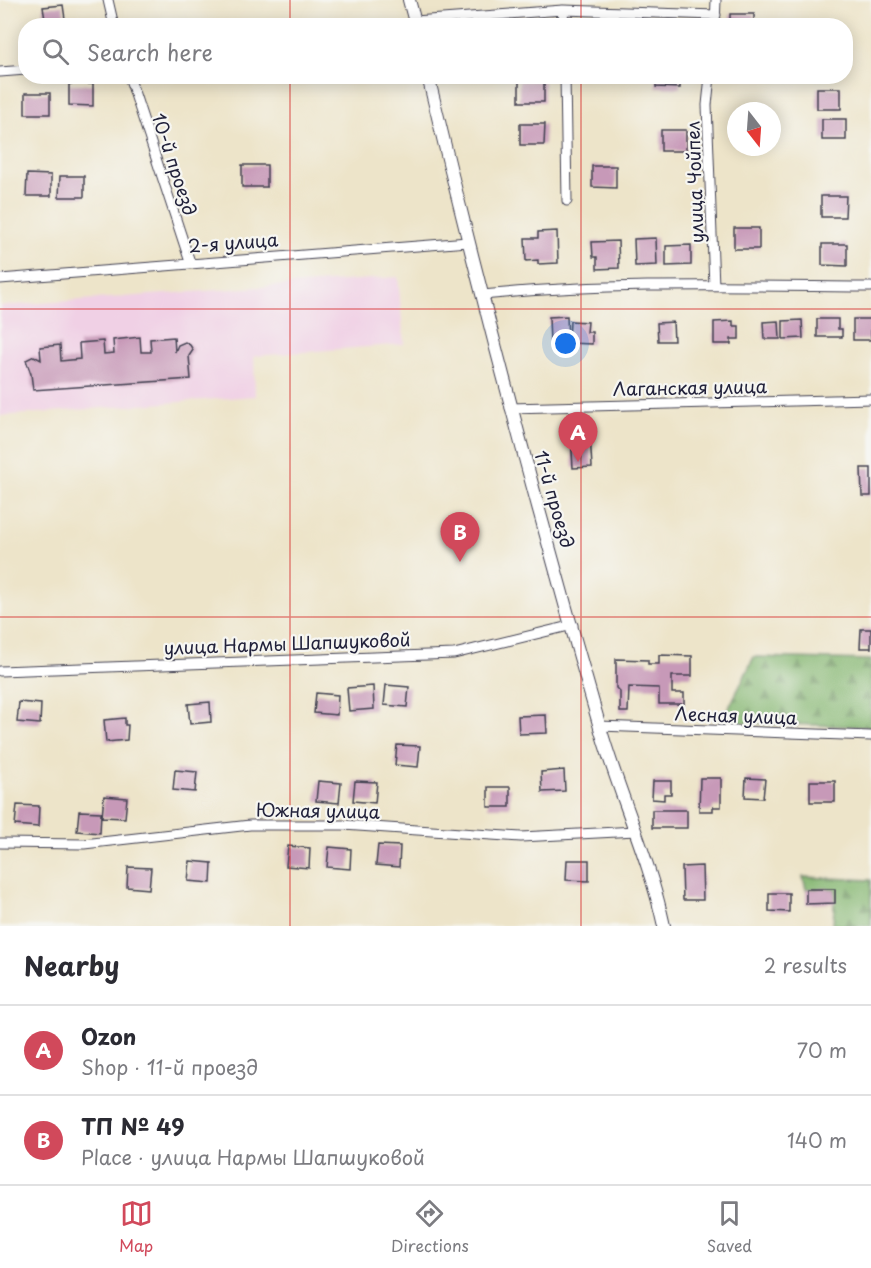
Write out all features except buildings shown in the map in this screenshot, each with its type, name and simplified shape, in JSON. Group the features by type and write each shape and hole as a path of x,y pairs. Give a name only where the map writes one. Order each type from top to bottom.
{"street":[{"path":"108,0 112,18"},
{"path":"409,0 414,18"},
{"path":"716,0 716,18"},
{"path":"563,10 564,18"},
{"path":"473,18 563,10 716,15"},
{"path":"0,72 18,71"},
{"name":"10-й проезд","path":"132,84 190,262"},
{"name":"11-й проезд","path":"430,84 510,408 573,625 599,726 658,896 664,926"},
{"path":"565,84 567,201"},
{"name":"улица Чойпел","path":"709,84 707,105 714,286"},
{"name":"2-я улица","path":"0,279 190,262 468,242"},
{"path":"482,295 522,291 714,286 871,287"},
{"name":"Лаганская улица","path":"510,408 871,399"},
{"name":"улица Нармы Шапшуковой","path":"0,671 454,654 573,625"},
{"name":"Лесная улица","path":"599,726 871,736"},
{"name":"Южная улица","path":"0,843 84,844 249,825 344,825 521,837 636,831"}],"shaded area":[{"path":"398,277 404,344 254,356 255,396 0,416 0,306"}],"green space":[{"path":"754,657 871,660 871,727 722,722"},
{"path":"803,877 871,880 871,926 833,926 835,889 806,889"}],"place":[{"name":"Ozon","path":"578,462"},
{"name":"ТП № 49","path":"460,562"}]}
